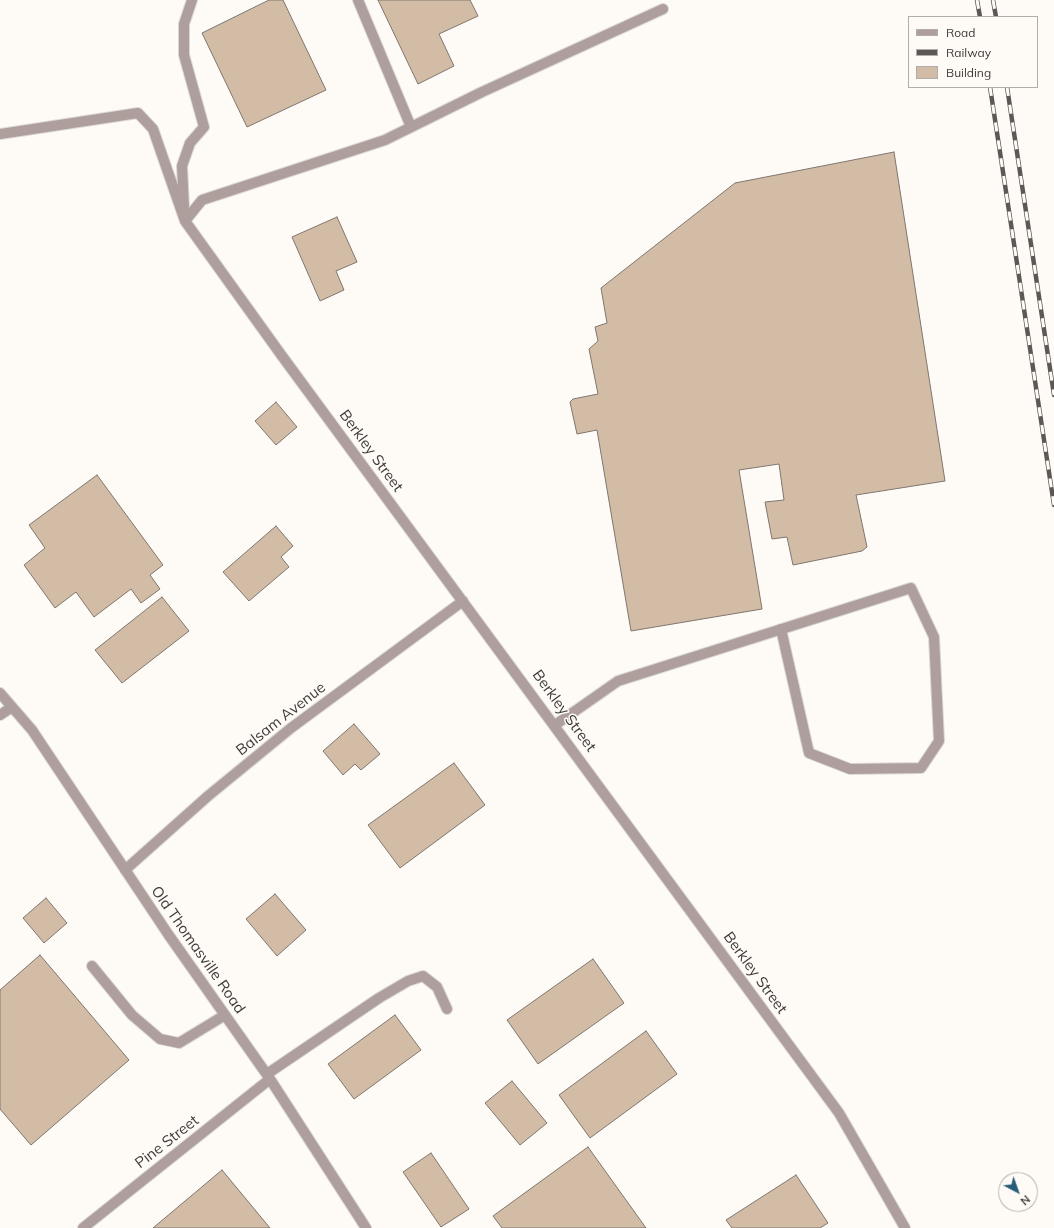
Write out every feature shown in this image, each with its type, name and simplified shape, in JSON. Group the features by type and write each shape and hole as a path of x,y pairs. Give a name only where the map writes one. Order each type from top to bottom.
{"street":[{"path":"185,221 182,166 190,143 204,127 184,56 184,24 192,0"},
{"path":"358,0 411,127"},
{"path":"185,221 202,200 385,140 482,92 663,9"},
{"name":"Berkley Street","path":"0,134 138,113 153,129 185,221 839,1113 905,1228"},
{"path":"556,726 618,681 781,629 911,588 934,637 939,741 921,768 850,769 809,753 781,629"},
{"name":"Balsam Avenue","path":"125,870 208,796 291,728 463,601"},
{"name":"Old Thomasville Road","path":"0,693 32,730 168,934 269,1077 366,1228"},
{"path":"0,715 12,707"},
{"path":"92,966 132,1015 160,1039 179,1043 225,1015"},
{"name":"Pine Street","path":"83,1228 269,1077 379,998 408,981 423,976 437,987 447,1009"}],"building":[{"path":"269,0 283,0 326,90 247,127 202,33"},
{"path":"378,0 470,0 478,16 439,34 454,66 418,84"},
{"path":"894,152 945,481 856,495 867,547 862,551 793,565 787,537 772,539 765,502 784,500 779,464 739,470 762,609 631,631 597,430 577,434 570,402 573,399 598,394 589,349 598,341 595,327 607,323 601,288 735,183"},
{"path":"337,217 357,262 336,271 344,290 320,301 292,237"},
{"path":"276,402 297,427 276,445 255,421"},
{"path":"97,475 163,565 150,575 160,589 141,603 131,589 94,617 76,592 55,608 24,565 45,548 29,525"},
{"path":"276,526 293,546 281,557 289,567 249,601 223,572"},
{"path":"162,597 189,631 122,683 95,650"},
{"path":"354,724 380,754 361,770 355,764 343,775 323,751"},
{"path":"454,763 485,805 400,868 368,825"},
{"path":"275,894 306,930 277,956 246,919"},
{"path":"46,898 67,923 44,943 23,918"},
{"path":"40,955 129,1060 31,1145 0,1109 0,990"},
{"path":"593,959 624,1003 538,1064 507,1020"},
{"path":"395,1015 421,1050 354,1099 328,1064"},
{"path":"646,1031 677,1074 590,1138 559,1095"},
{"path":"512,1081 547,1123 520,1145 485,1103"},
{"path":"588,1147 646,1228 502,1228 493,1216"},
{"path":"431,1153 469,1209 441,1227 403,1172"},
{"path":"222,1170 270,1228 153,1228"},
{"path":"796,1175 828,1223 820,1228 732,1228 726,1220"}],"railway":[{"path":"977,0 980,16"},
{"path":"993,0 996,16"},
{"path":"990,88 1054,505"},
{"path":"1007,88 1054,395"}]}
